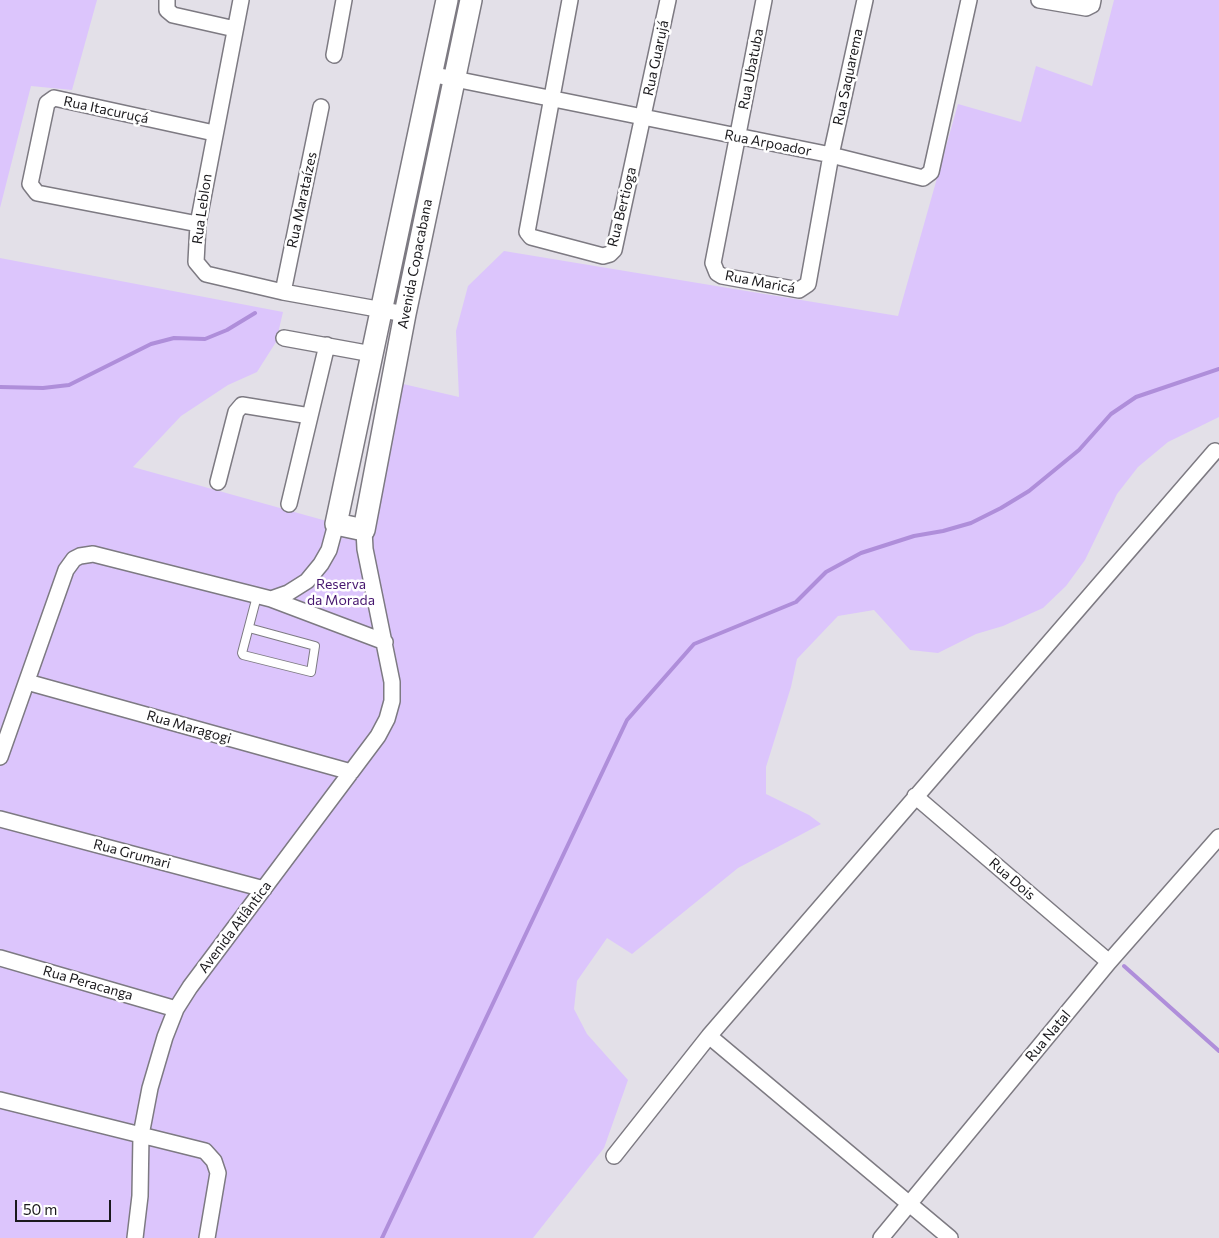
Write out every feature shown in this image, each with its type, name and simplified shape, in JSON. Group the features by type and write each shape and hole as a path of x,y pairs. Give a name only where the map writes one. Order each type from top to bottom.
{"street":[{"path":"167,0 167,10 173,14 235,29"},
{"name":"Rua Leblon","path":"241,0 198,224 196,262 206,274 283,292 381,308 404,314"},
{"path":"334,55 344,0"},
{"name":"Avenida Copacabana","path":"336,524 447,0"},
{"name":"Avenida Copacabana","path":"364,530 404,314 470,0"},
{"path":"552,98 570,0"},
{"name":"Rua Guarujá","path":"644,117 668,0"},
{"name":"Rua Ubatuba","path":"738,137 764,0"},
{"name":"Rua Saquarema","path":"831,155 865,0"},
{"name":"Rua Arpoador","path":"430,74 831,155 923,178 931,172 968,0"},
{"path":"1039,0 1086,8 1092,5 1093,0"},
{"name":"Rua Itacuruçá","path":"198,224 37,193 30,184 47,103 54,98 214,133"},
{"name":"Rua Bertioga","path":"552,98 527,232 531,237 603,256 610,254 614,250 644,117"},
{"name":"Rua Marataízes","path":"283,292 321,107"},
{"name":"Rua Maricá","path":"738,137 714,263 717,273 731,278 799,290 804,289 808,284 831,155"},
{"path":"284,338 372,354"},
{"path":"289,504 327,345"},
{"path":"218,482 236,412 242,405 310,416"},
{"path":"614,1156 709,1036 1215,451"},
{"path":"264,597 288,593 307,581 317,570 329,550 336,524 364,530"},
{"name":"Avenida Atlântica","path":"135,1238 140,1196 141,1135 150,1088 176,1009 190,987 378,736 390,710 392,682 365,549 364,530"},
{"path":"0,757 66,570 69,564 80,556 93,554 264,597 385,642"},
{"name":"Rua Maragogi","path":"27,682 351,772"},
{"name":"Rua Dois","path":"916,796 1109,962"},
{"name":"Rua Grumari","path":"0,819 264,889"},
{"name":"Rua Natal","path":"881,1238 1109,962 1219,837"},
{"name":"Rua Peracanga","path":"0,958 176,1009"},
{"path":"709,1036 950,1238"},
{"path":"0,1100 206,1151 214,1161 218,1173 207,1238"}],"lane":[{"path":"248,628 315,646 311,672 243,655 248,628 264,597"}],"green space":[{"path":"0,0 97,0 72,90 31,86 0,208"},
{"name":"Reserva da Morada","path":"1114,0 1219,0 1219,417 1168,442 1138,467 1117,494 1085,560 1066,586 1043,608 1003,626 976,634 938,653 910,650 874,610 838,616 797,659 791,687 766,767 766,794 809,815 821,824 738,868 632,954 607,938 577,981 574,1009 587,1034 628,1080 604,1148 533,1238 0,1238 0,258 283,312 276,342 257,372 228,385 181,416 133,467 366,532 399,383 459,397 456,331 468,286 504,251 898,316 958,104 1021,122 1036,66 1092,86"}],"waterway":[{"path":"0,387 43,388 69,385 151,344 174,338 205,339 227,330 255,313"},
{"path":"382,1238 627,720 694,644 796,602 826,572 861,553 914,536 943,531 971,523 1001,508 1029,491 1079,450 1111,414 1136,397 1219,369"},
{"path":"1124,966 1219,1051"}]}
